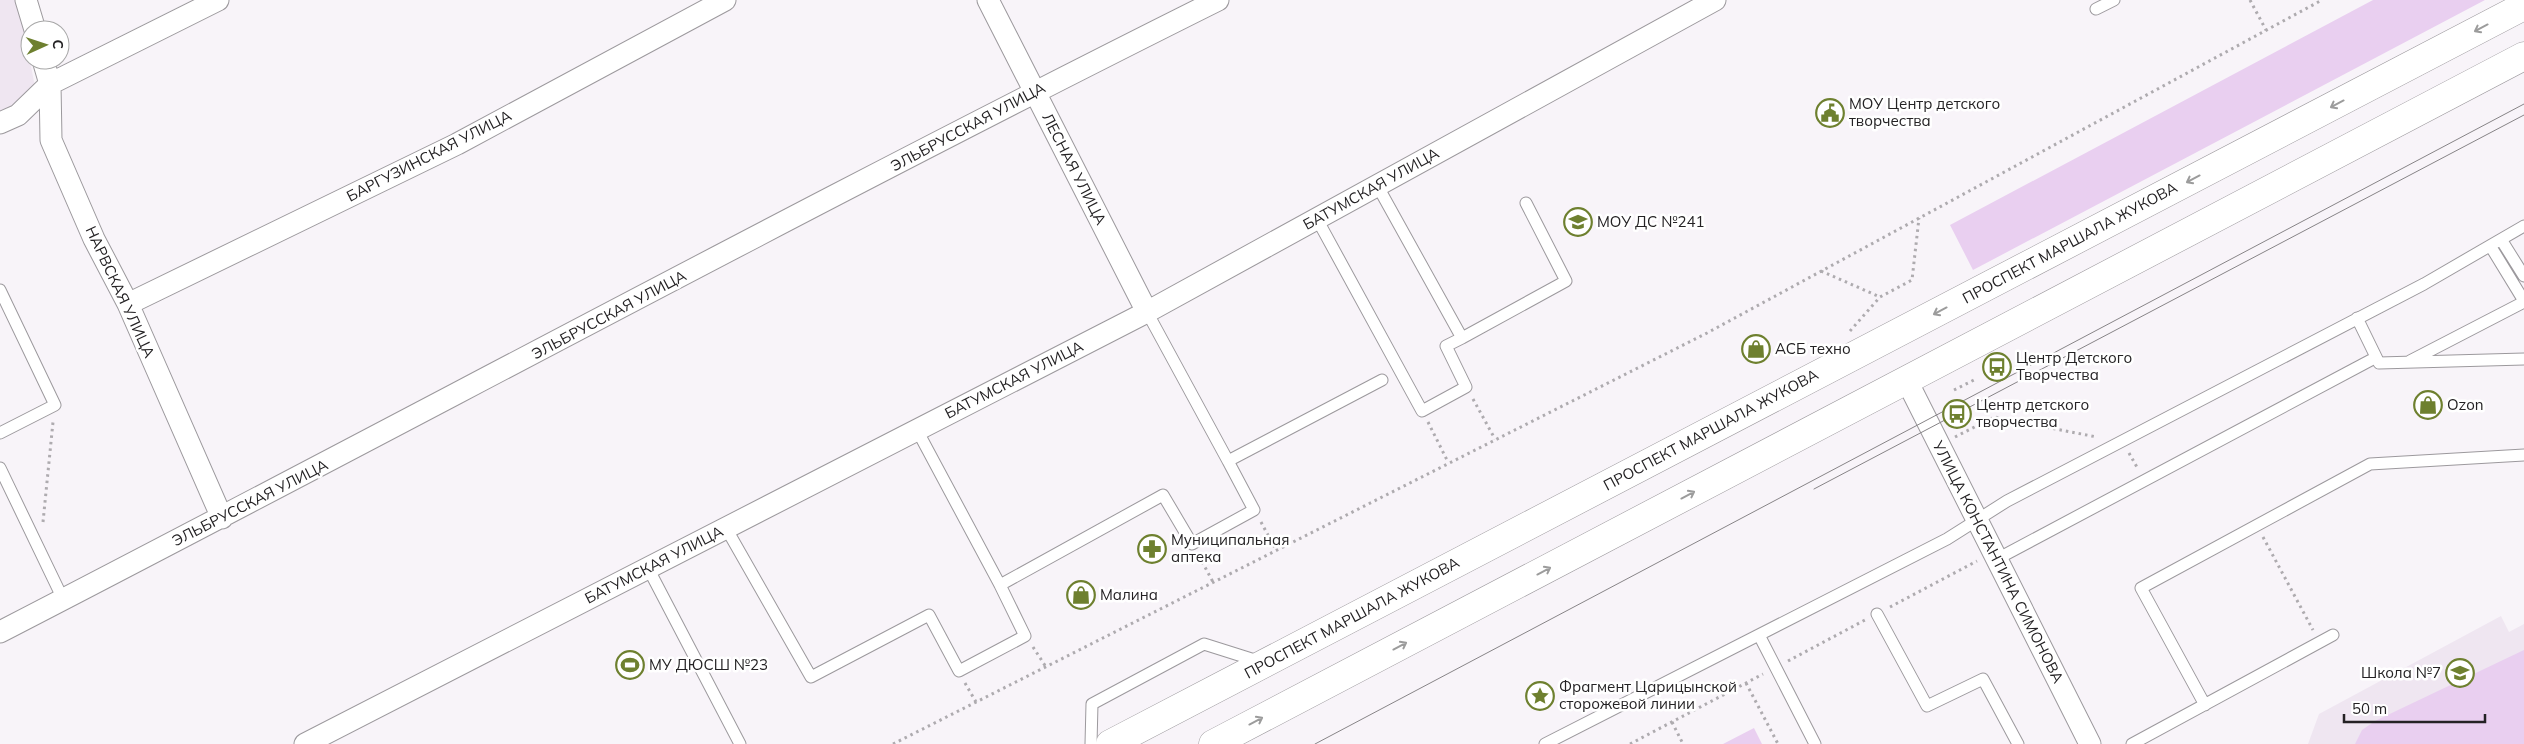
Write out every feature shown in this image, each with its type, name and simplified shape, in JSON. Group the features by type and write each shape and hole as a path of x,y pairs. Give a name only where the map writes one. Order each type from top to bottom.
{"highway":[{"name":"ПРОСПЕКТ МАРШАЛА ЖУКОВА","path":"1110,744 2524,6"},
{"path":"1213,744 2524,56"}],"street":[{"path":"26,0 32,20"},
{"path":"0,123 18,115 50,84 218,0"},
{"name":"БАРГУЗИНСКАЯ УЛИЦА","path":"128,304 457,144 725,0"},
{"name":"ЛЕСНАЯ УЛИЦА","path":"988,0 1147,312"},
{"name":"ЭЛЬБРУССКАЯ УЛИЦА","path":"0,632 222,518 1034,92 1218,0"},
{"name":"БАТУМСКАЯ УЛИЦА","path":"305,744 1147,312 1715,0"},
{"name":"НАРВСКАЯ УЛИЦА","path":"46,70 50,84 51,140 94,239 128,304 222,518"},
{"name":"УЛИЦА КОНСТАНТИНА СИМОНОВА","path":"1907,380 2090,744"}],"lane":[{"path":"2096,10 2114,0"},
{"path":"1377,186 1462,338"},
{"path":"1317,218 1422,410 1466,387 1446,346 1566,282 1526,203"},
{"path":"1545,744 1947,539 2007,501 2358,318 2502,241 2524,226"},
{"path":"2502,241 2524,276"},
{"path":"2406,362 2524,302 2491,247"},
{"path":"0,290 55,405 0,433"},
{"path":"1000,585 1163,495 1192,544 1254,510 1147,312"},
{"path":"2358,318 2379,363 2524,359"},
{"path":"1995,556 2145,481 2371,360"},
{"path":"1228,461 1382,380"},
{"path":"726,528 811,677 929,614 959,671 1025,636 1000,585 917,430"},
{"path":"2205,705 2140,588 2370,464 2524,455"},
{"path":"0,468 63,599"},
{"path":"648,568 740,744"},
{"path":"1877,614 1928,706 1983,678 2018,744"},
{"path":"1759,635 1815,744"},
{"path":"2132,744 2333,635"},
{"path":"1091,744 1092,704 1204,644 1265,663"}],"path":[{"path":"2250,0 2266,30"},
{"path":"2307,0 2310,6"},
{"path":"893,744 1448,462 1707,333 2322,0"},
{"path":"1849,332 1880,297 1912,280 1919,218"},
{"path":"1821,271 1880,297"},
{"path":"1954,390 1976,379"},
{"path":"1466,387 1495,439"},
{"path":"40,553 55,405"},
{"path":"1422,410 1448,462"},
{"path":"1954,438 1994,416 2122,441 2145,481"},
{"path":"1254,510 1276,550"},
{"path":"2257,525 2320,642"},
{"path":"1192,544 1213,582"},
{"path":"1630,744 1877,614 1995,556"},
{"path":"1025,636 1046,667"},
{"path":"959,671 976,702"},
{"path":"1746,683 1778,744"},
{"path":"1672,722 1683,744"}],"shaded area":[{"path":"0,0 18,0 22,20 20,20 20,70 32,70 37,97 0,113"},
{"path":"2373,0 2485,0 1973,270 1950,225"},
{"name":"Школа №7","path":"2501,616 2509,632 2524,624 2524,744 2308,744 2319,714"},
{"path":"2524,650 2524,744 2355,744 2362,730 2375,721"},
{"path":"1754,728 1762,744 1723,744"}],"tram line":[{"path":"1315,744 2524,104"},
{"path":"1814,489 2524,115"}],"place":[{"name":"МОУ Центр детского творчества","path":"1830,113"},
{"name":"МОУ ДС №241","path":"1578,222"},
{"name":"АСБ техно","path":"1756,349"},
{"name":"Центр Детского Творчества","path":"1997,367"},
{"name":"Ozon","path":"2428,405"},
{"name":"Центр детского творчества","path":"1957,414"},
{"name":"Муниципальная аптека","path":"1152,549"},
{"name":"Малина","path":"1081,595"},
{"name":"МУ ДЮСШ №23","path":"630,665"},
{"name":"Школа №7","path":"2460,673"},
{"name":"Фрагмент Царицынской сторожевой линии","path":"1540,696"}]}
